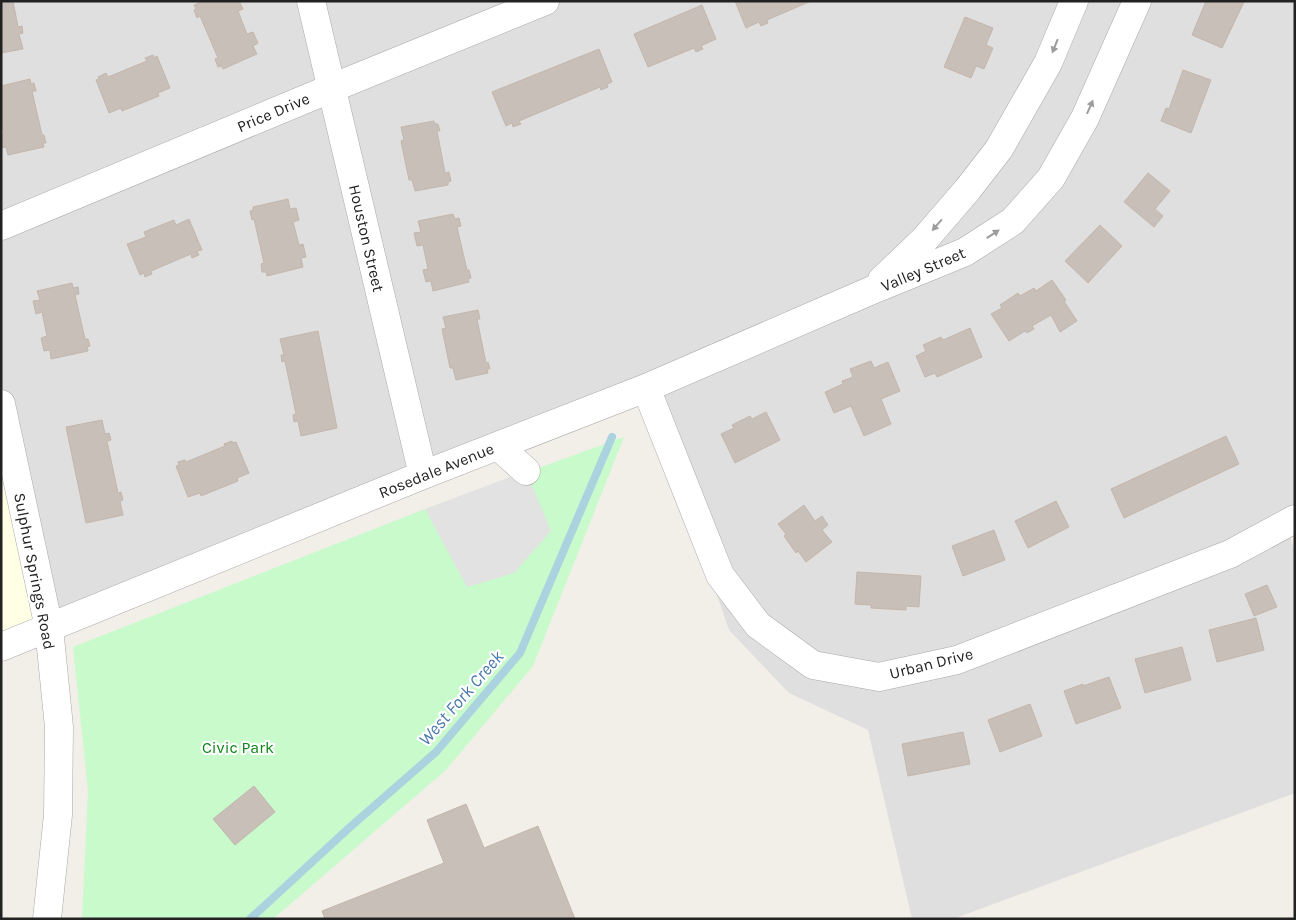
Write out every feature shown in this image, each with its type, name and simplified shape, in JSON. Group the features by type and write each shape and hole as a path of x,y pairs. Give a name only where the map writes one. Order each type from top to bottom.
{"street":[{"name":"Houston Street","path":"311,1 423,475"},
{"name":"Price Drive","path":"1,226 545,1"},
{"name":"Valley Street","path":"870,291 925,239 999,149 1048,63 1074,1"},
{"name":"Valley Street","path":"870,291 965,252 1013,221 1056,170 1085,118 1136,1"},
{"name":"Rosedale Avenue","path":"1,647 423,475 646,388 870,291"},
{"name":"Urban Drive","path":"646,388 720,575 758,625 813,665 878,677 957,660 1230,554 1295,519"},
{"name":"Sulphur Springs Road","path":"1,404 49,628 59,727 58,806 47,919"},
{"path":"498,446 526,472"}],"shaded area":[{"path":"1,1 1295,1 1295,519 1286,524 1295,552 1295,793 953,919 912,919 868,730 789,693 729,630 646,388 49,628 1,404"},
{"path":"1,402 49,628 1,647"},
{"path":"526,471 551,531 514,573 467,587 425,509"}],"green space":[{"name":"Civic Park","path":"624,437 533,666 446,770 273,919 82,919 88,791 73,647 425,509"}],"building":[{"path":"1,1 13,1 18,27 22,26 23,33 19,34 23,49 1,53"},
{"path":"203,1 239,1 243,9 238,11 247,34 253,32 258,43 253,46 257,54 223,69 222,66 218,67 215,59 218,58 200,16 197,18 194,10 196,9 194,5"},
{"path":"735,1 811,1 767,20 768,23 761,26 759,22 746,28"},
{"path":"1206,1 1244,2 1222,48 1192,35"},
{"path":"702,5 716,39 701,46 703,49 696,52 694,48 648,67 634,34"},
{"path":"965,17 993,28 986,45 993,48 984,69 976,66 971,78 944,67"},
{"path":"599,49 612,82 607,84 608,87 601,90 600,87 519,121 521,124 513,127 512,123 506,126 492,92"},
{"path":"153,55 154,58 157,56 170,88 158,93 159,96 122,111 121,108 109,113 96,80 99,79 98,77 106,73 108,77 147,61 145,58"},
{"path":"1183,70 1211,80 1191,133 1161,121 1166,108 1169,109"},
{"path":"30,79 31,84 34,83 36,91 32,91 42,135 44,135 46,143 43,143 44,147 8,155 6,147 1,148 1,134 4,133 1,123 1,86"},
{"path":"434,121 435,124 438,124 440,131 437,131 445,173 449,172 451,181 448,182 448,185 415,191 412,180 409,180 401,141 404,140 401,127"},
{"path":"1148,173 1170,191 1155,209 1163,216 1154,227 1124,202"},
{"path":"288,199 290,209 296,208 299,220 293,222 299,245 303,244 306,257 301,258 303,267 267,276 266,272 262,272 261,264 264,263 254,219 252,220 250,211 253,210 253,207"},
{"path":"453,214 455,219 459,218 461,226 457,227 467,270 469,270 471,278 468,279 469,282 433,291 431,281 426,282 423,270 428,269 423,245 417,246 414,233 421,232 418,221"},
{"path":"189,219 202,250 197,251 199,255 192,258 191,254 151,271 152,274 145,277 144,273 140,275 127,244 146,237 144,232 174,220 176,225"},
{"path":"1100,225 1122,246 1088,283 1065,261"},
{"path":"1052,280 1066,300 1064,301 1077,321 1060,332 1051,315 1032,326 1034,329 1027,333 1025,331 1009,341 991,314 1002,308 1000,305 1018,293 1020,296 1034,288 1036,291"},
{"path":"72,283 73,288 78,287 79,294 75,295 85,339 88,339 90,346 87,347 88,351 51,359 50,350 44,351 41,338 47,336 42,312 36,314 33,301 40,300 37,291"},
{"path":"478,310 480,319 477,319 486,363 488,362 490,369 487,369 488,373 456,380 453,368 450,368 442,329 446,328 443,317"},
{"path":"970,328 982,357 937,377 935,373 925,377 916,356 926,351 923,345 941,337 943,340"},
{"path":"318,331 337,428 301,436 298,421 294,422 293,415 296,414 285,361 282,362 281,355 284,355 280,339"},
{"path":"871,361 874,368 888,362 900,391 881,399 891,424 864,436 851,406 834,413 825,392 843,384 842,381 853,377 850,369"},
{"path":"766,412 780,440 735,463 721,434 734,428 732,425 750,416 752,419"},
{"path":"102,420 105,434 109,433 111,440 107,441 118,493 121,492 123,500 120,501 123,515 86,523 66,427"},
{"path":"1226,436 1239,464 1124,518 1111,489"},
{"path":"232,441 233,443 236,442 249,473 237,478 238,481 201,496 200,493 188,497 176,466 179,465 178,462 185,460 186,462 225,446 224,444"},
{"path":"1056,501 1069,527 1028,548 1015,521"},
{"path":"804,505 815,521 822,516 828,525 822,530 832,542 806,562 798,551 796,553 784,536 786,534 778,524"},
{"path":"994,530 1005,560 963,576 952,546"},
{"path":"857,572 921,576 919,607 906,606 906,610 871,608 871,605 855,604"},
{"path":"1267,585 1277,607 1254,616 1245,594"},
{"path":"1256,618 1264,650 1217,662 1209,630"},
{"path":"1182,647 1191,680 1145,693 1135,659"},
{"path":"1109,677 1121,708 1076,724 1064,691"},
{"path":"1030,704 1042,736 1000,752 988,720"},
{"path":"963,732 970,764 908,776 902,744"},
{"path":"254,786 275,812 235,845 213,819"},
{"path":"466,804 484,848 538,826 575,919 325,919 322,911 444,863 427,820"}],"waterway":[{"name":"West Fork Creek","path":"250,919 349,828 436,752 520,653 612,437"}]}
